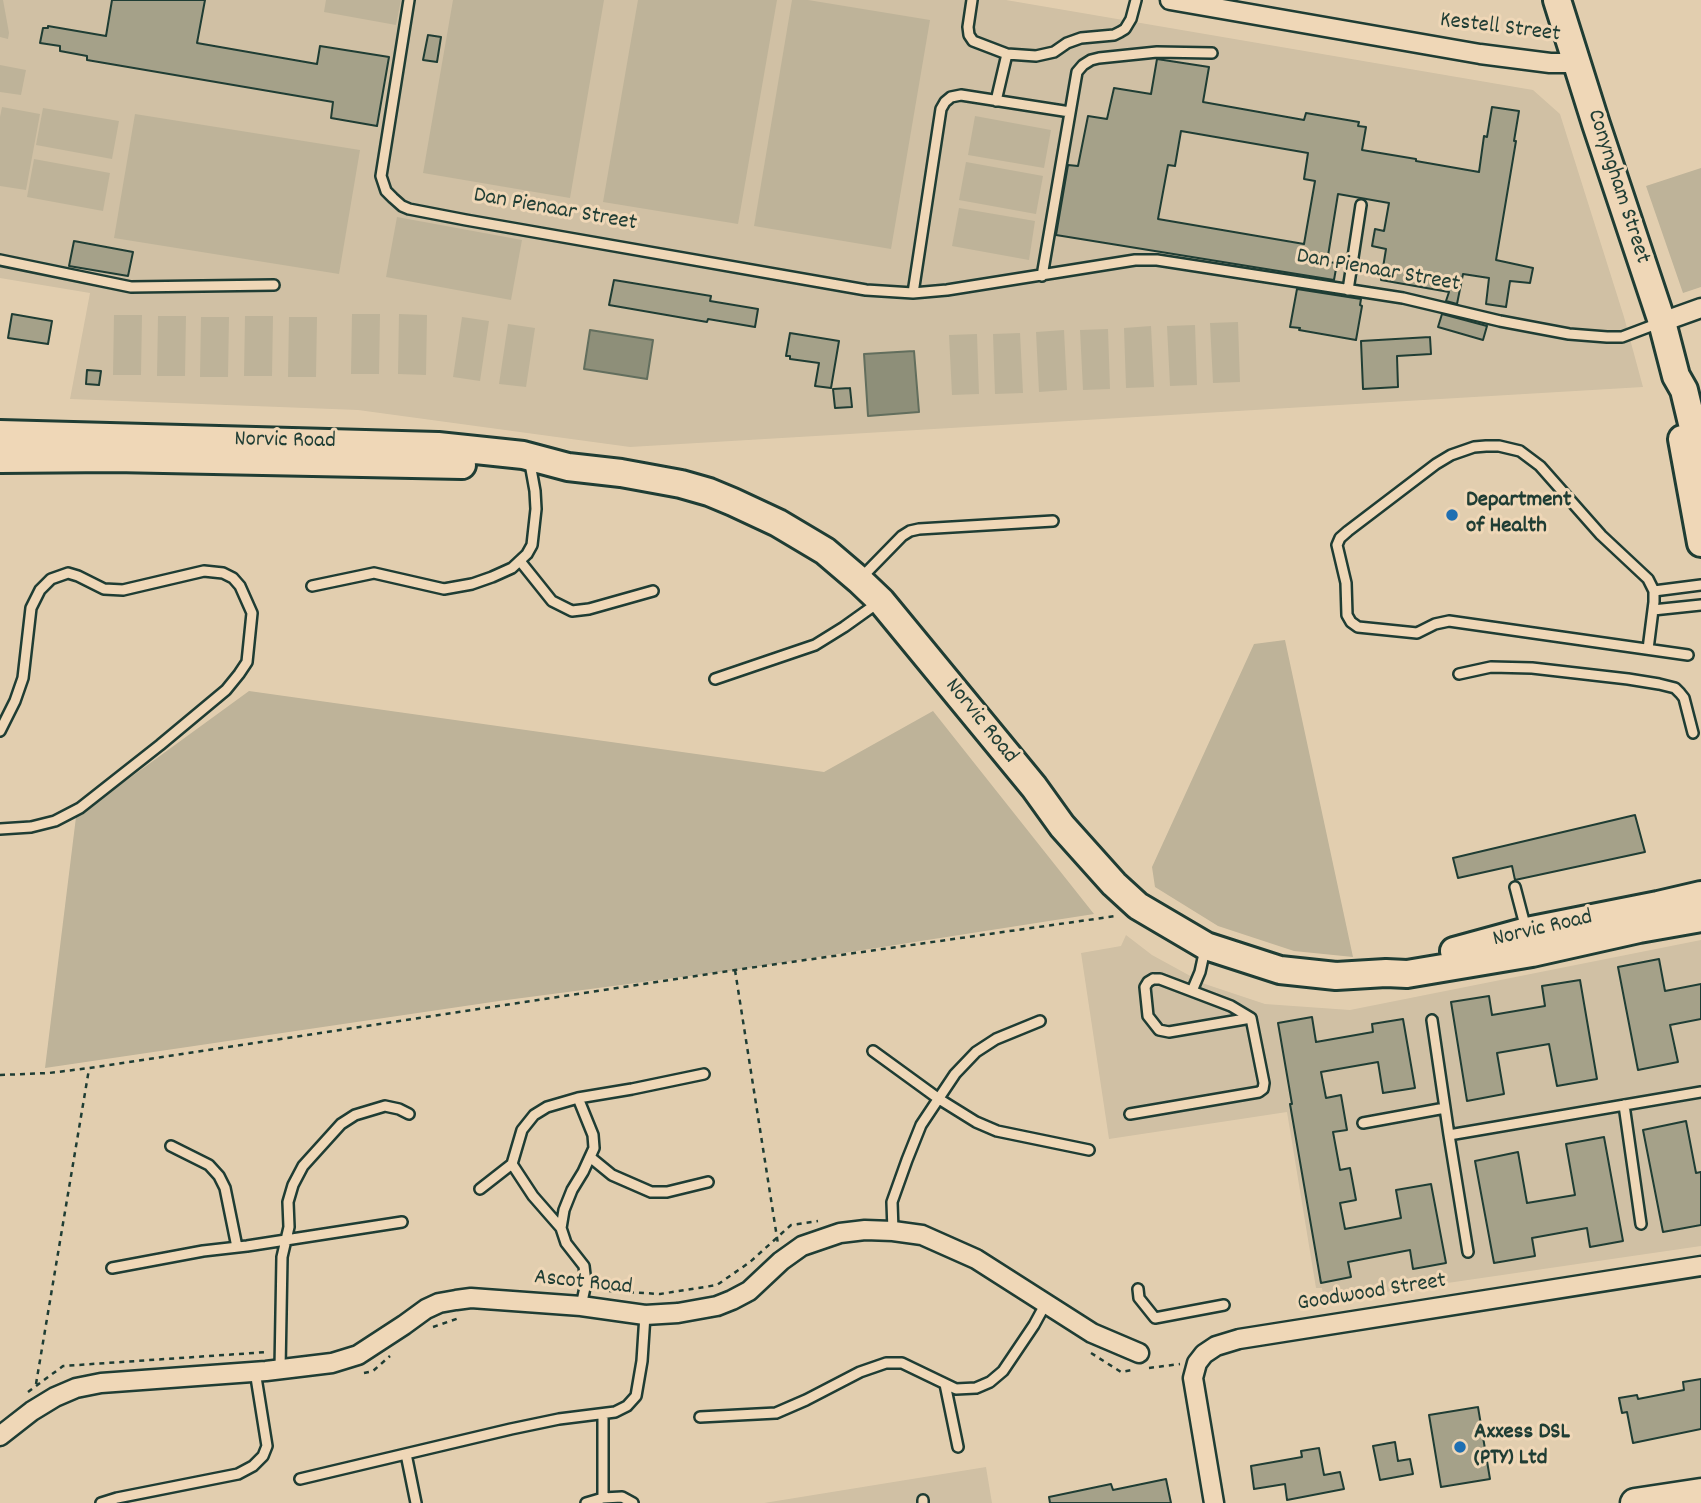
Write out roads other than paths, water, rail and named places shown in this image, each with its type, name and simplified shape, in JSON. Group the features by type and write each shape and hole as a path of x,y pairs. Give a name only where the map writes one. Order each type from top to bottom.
{"main road":[{"path":"1635,1503 1701,1493"}],"street":[{"name":"Kestell Street","path":"1170,0 1479,54 1550,63 1576,61"},
{"name":"Conyngham Street","path":"1557,0 1662,322 1676,376 1684,390 1701,461"},
{"name":"Dan Pienaar Street","path":"1662,322 1701,308"},
{"name":"Conyngham Street","path":"1676,376 1674,393 1701,543"},
{"name":"Norvic Road","path":"0,434 438,446 553,469 568,467 621,473 709,492 767,518 825,551 881,601 1062,826 1114,884 1138,906 1206,946 1280,970 1336,976 1429,971 1701,895"},
{"name":"Norvic Road","path":"0,460 114,458 437,464 531,463"},
{"name":"Norvic Road","path":"1530,942 1639,929 1701,918"},
{"name":"Ascot Road","path":"0,1436 32,1411 76,1388 101,1383 332,1363 358,1355 425,1309 439,1303 471,1298 581,1306 645,1315 678,1313 717,1306 750,1291 781,1261 802,1246 840,1233 865,1230 922,1235 976,1259 1092,1333 1139,1353"},
{"name":"Goodwood Street","path":"1214,1503 1194,1378 1204,1354 1216,1346 1239,1339 1701,1266"}],"lane":[{"name":"Dan Pienaar Street","path":"409,0 382,176 386,191 402,206 466,220 866,290 913,293 947,290 1135,260 1157,260 1403,298 1569,334 1622,337 1662,322"},
{"path":"972,0 968,27 973,41 1007,54 1044,56 1081,38 1114,35 1125,29 1136,0"},
{"path":"1042,276 1077,72 1091,60 1157,52 1212,53"},
{"path":"996,101 1007,54"},
{"path":"913,293 941,109 945,102 951,97 961,95 1070,112"},
{"path":"1348,290 1361,205"},
{"path":"0,261 131,287 274,285"},
{"path":"1648,649 1654,591 1644,574 1601,535 1541,466 1520,451 1499,446 1465,449 1436,464 1348,531 1337,545 1346,583 1347,615 1351,622 1358,626 1417,633 1435,624 1449,621 1688,655"},
{"path":"313,586 374,573 443,589 472,584 512,568 532,545 536,499 531,463"},
{"path":"859,580 910,531 1053,520"},
{"path":"520,561 552,601 572,611 589,609 653,591"},
{"path":"0,731 23,678 31,608 40,590 51,579 68,573 104,589 124,590 204,571 223,573 233,578 240,586 252,613 247,662 226,690 80,808 55,821 31,827 0,829"},
{"path":"1654,591 1701,585"},
{"path":"715,679 815,645 881,601"},
{"path":"1653,610 1701,605"},
{"path":"1459,674 1491,667 1532,668 1628,679 1675,688 1684,698 1693,733"},
{"path":"1515,887 1530,942"},
{"path":"1192,990 1200,972 1206,946"},
{"path":"1130,1114 1258,1092 1263,1089 1264,1083 1251,1018 1231,1006 1192,990 1160,979 1148,982 1145,987 1148,1016 1159,1030 1169,1032 1251,1018"},
{"path":"1432,1020 1468,1252"},
{"path":"893,1231 892,1202 906,1160 921,1125 955,1074 976,1052 996,1039 1040,1021"},
{"path":"873,1052 976,1122 997,1130 1089,1150"},
{"path":"480,1189 512,1164 522,1130 534,1115 547,1107 578,1098 704,1074"},
{"path":"1450,1135 1701,1092"},
{"path":"561,1228 564,1210 572,1190 594,1148 593,1135 578,1098"},
{"path":"1624,1105 1641,1224"},
{"path":"280,1369 282,1257 289,1227 288,1202 292,1185 303,1166 341,1124 355,1115 385,1106 409,1114"},
{"path":"1363,1123 1446,1108"},
{"path":"172,1146 209,1165 219,1176 225,1188 237,1247"},
{"path":"590,1157 612,1175 651,1192 667,1192 708,1182"},
{"path":"512,1164 533,1196 561,1228 566,1243 584,1266 586,1283 581,1306"},
{"path":"112,1268 203,1251 402,1222"},
{"path":"1138,1289 1139,1297 1155,1318 1224,1305"},
{"path":"700,1417 776,1413 860,1372 886,1363 902,1363 956,1389 975,1388 990,1382 1003,1371 1046,1303"},
{"path":"300,1479 547,1421 615,1412 627,1406 636,1396 645,1315"},
{"path":"101,1503 238,1474 253,1466 263,1457 267,1446 255,1371"},
{"path":"945,1384 958,1447"},
{"path":"603,1414 603,1498"},
{"path":"406,1454 416,1503"},
{"path":"151,1491 154,1503"},
{"path":"586,1503 603,1498 622,1497 633,1503"}],"place":[{"name":"Department of Health","path":"1452,515"},
{"name":"Axxess DSL (PTY) Ltd","path":"1460,1447"}]}
